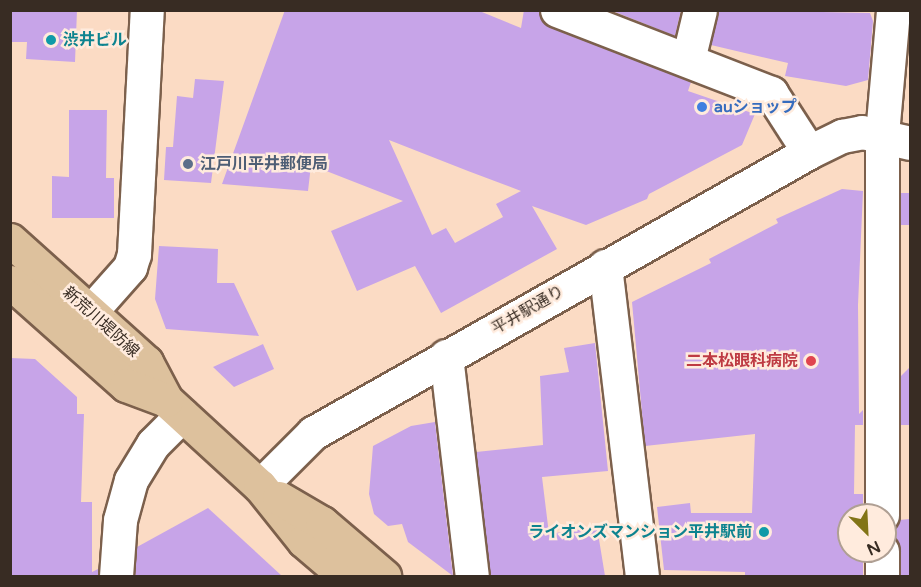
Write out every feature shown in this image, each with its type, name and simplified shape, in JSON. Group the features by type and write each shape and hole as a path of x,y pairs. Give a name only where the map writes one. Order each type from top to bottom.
{"main road":[{"name":"新荒川堤防線","path":"10,240 146,362 174,408"},
{"name":"新荒川堤防線","path":"10,282 126,385 174,408"},
{"path":"174,408 260,486 304,541 345,576"},
{"path":"260,486 322,523 384,576"}],"street":[{"path":"91,311 130,267 134,254 147,10"},
{"path":"557,10 771,93 809,152"},
{"path":"688,60 700,10"},
{"path":"882,503 896,138 893,10"},
{"name":"平井駅通り","path":"260,486 313,434 446,356 809,152 842,136 896,138"},
{"path":"605,266 642,576"},
{"path":"446,356 472,576"},
{"path":"117,576 120,520 131,480 174,408"}],"building":[{"name":"渋井ビル","path":"10,10 77,10 75,62 26,59 27,42 10,42"},
{"path":"285,10 477,10 521,28 524,10 539,10 542,21 550,27 691,82 688,91 755,114 742,145 649,194 647,199 586,225 532,206 557,249 441,313 415,266 357,291 331,231 403,201 311,165 308,191 222,184","holes":["389,140 521,191 496,204 503,217 455,243 446,228 432,235"]},
{"path":"610,10 681,10 675,36"},
{"path":"718,10 870,13 873,21 868,80 846,86 785,76 788,63 711,45"},
{"path":"195,79 224,81 211,183 164,180 166,147 173,147 177,96 193,98"},
{"path":"69,110 107,110 106,178 114,178 114,218 52,218 52,176 69,177"},
{"path":"842,189 863,191 858,305 859,414 863,410 863,425 855,425 854,494 863,494 863,503 837,503 837,563 863,563 863,576 745,576 745,572 664,570 657,507 690,503 691,513 752,513 755,434 645,446 632,302 711,263 709,259 778,223 776,219"},
{"path":"901,193 910,193 910,225 901,225"},
{"path":"159,246 218,249 217,283 234,283 259,336 166,329 155,299"},
{"path":"595,343 608,471 542,477 549,534 597,527 605,576 490,576 476,452 543,445 540,376 569,372 564,348"},
{"path":"263,344 274,369 234,387 213,367"},
{"path":"10,358 35,359 77,397 77,414 84,414 81,502 92,502 92,572 98,569 98,576 10,575"},
{"path":"910,367 910,425 901,425 901,376"},
{"path":"435,422 453,576 408,542 402,524 388,526 374,514 369,494 373,446 411,426"},
{"path":"208,508 282,576 135,576 137,547"},
{"path":"910,519 910,576 901,576 897,541 897,522"}],"place":[{"name":"渋井ビル","path":"51,40"},
{"name":"auショップ","path":"702,107"},
{"name":"江戸川平井郵便局","path":"188,164"},
{"name":"二本松眼科病院","path":"811,361"},
{"name":"ライオンズマンション平井駅前","path":"764,532"}]}
